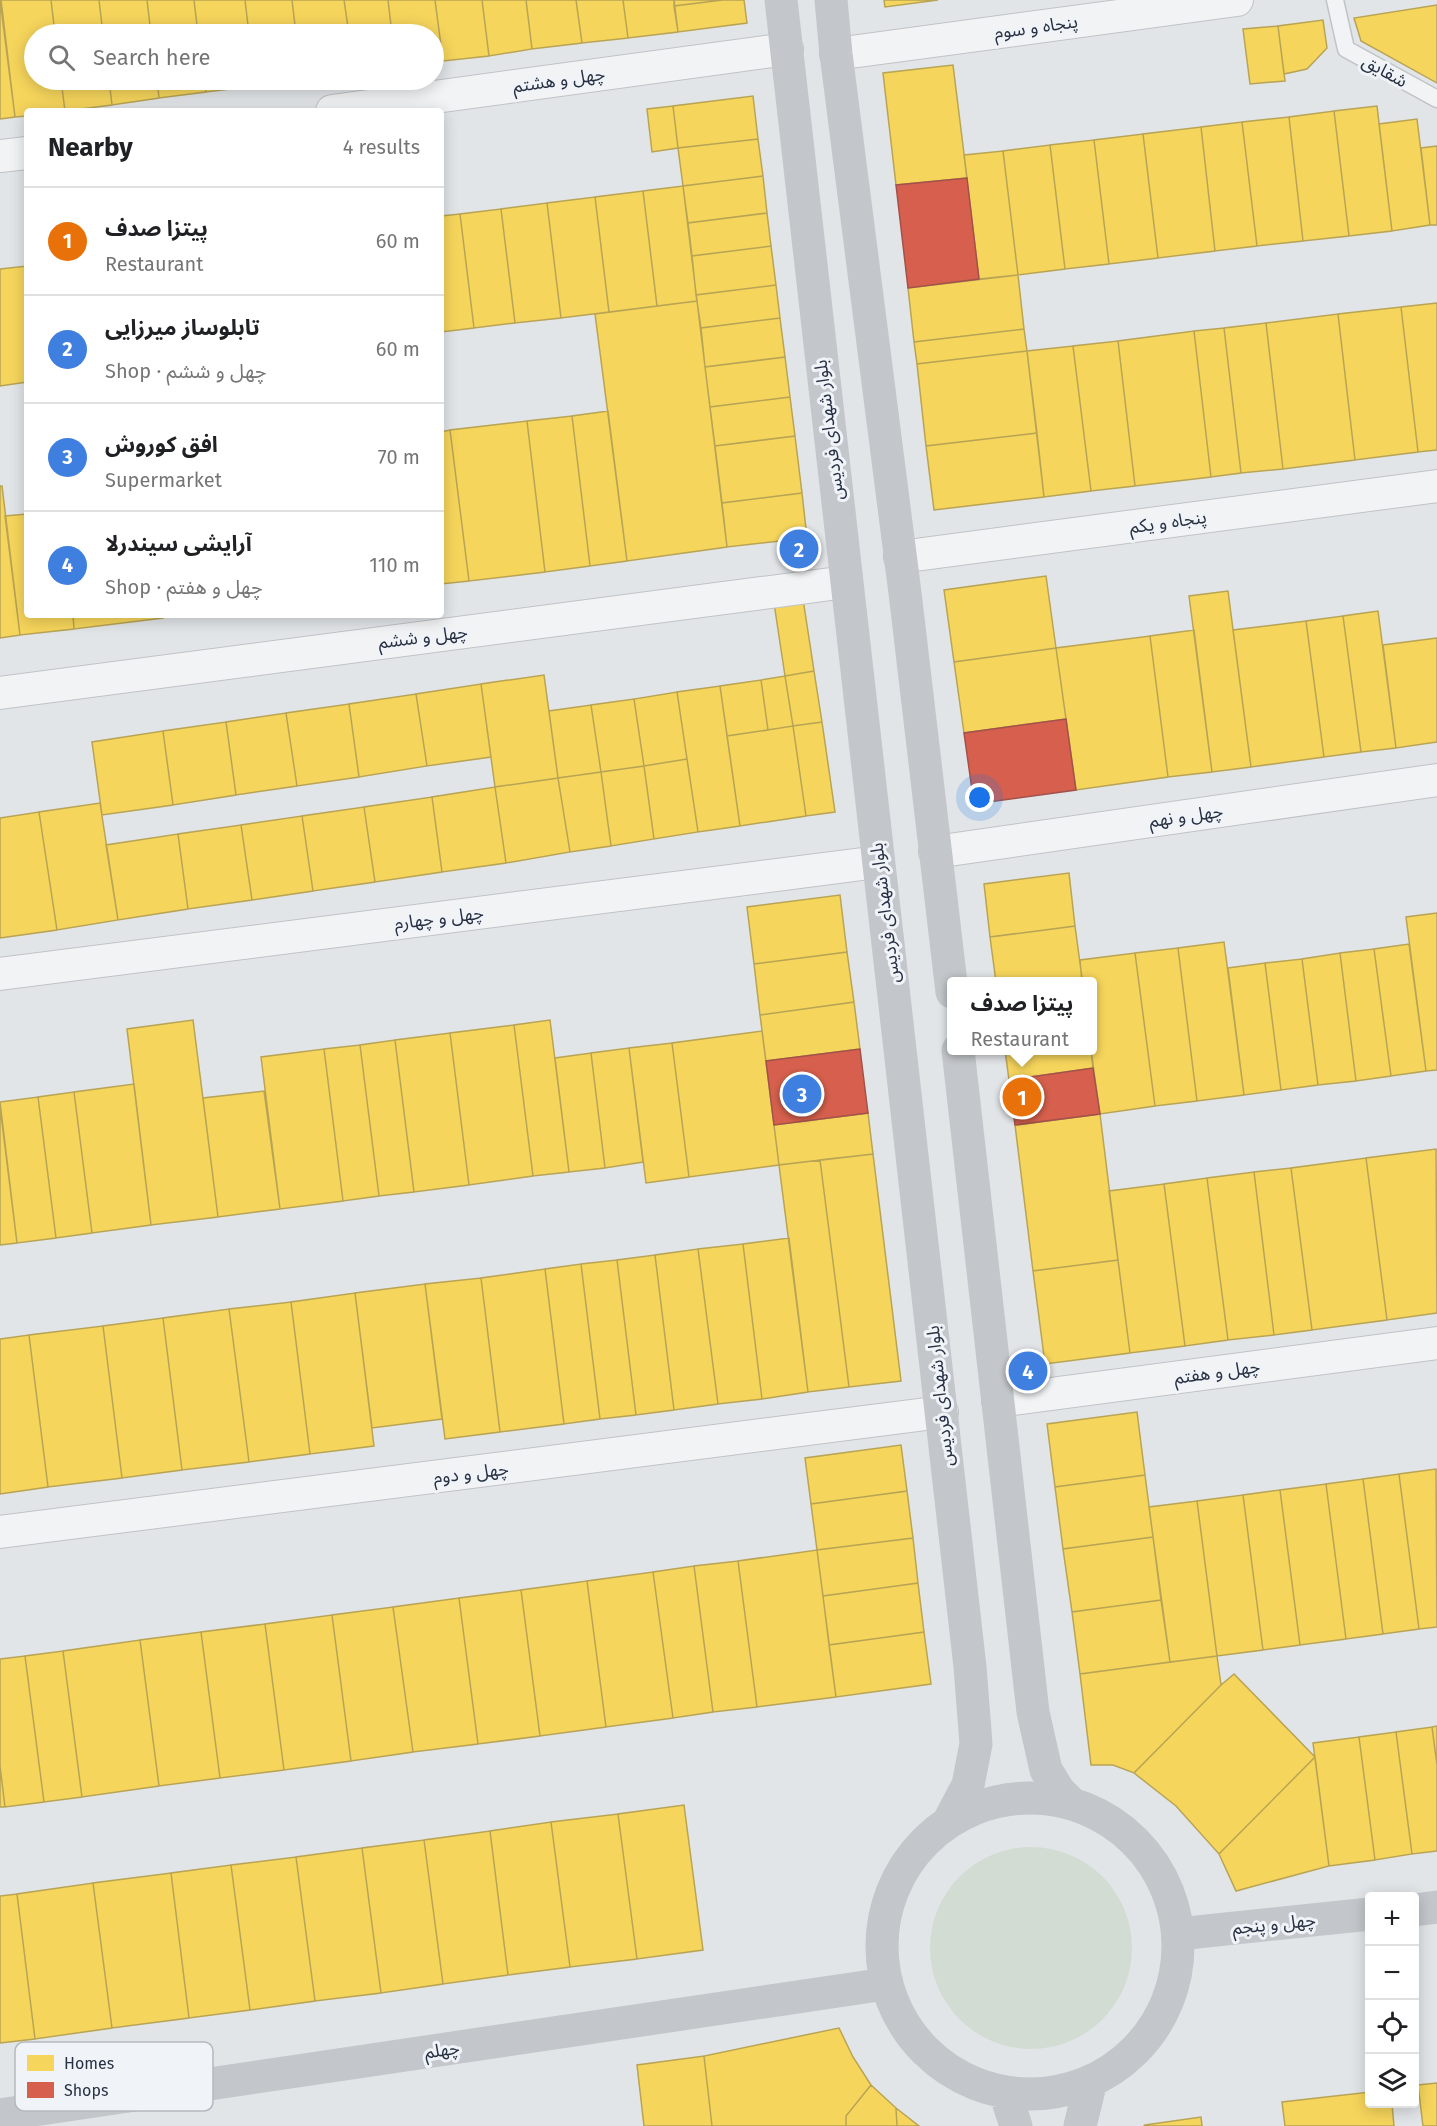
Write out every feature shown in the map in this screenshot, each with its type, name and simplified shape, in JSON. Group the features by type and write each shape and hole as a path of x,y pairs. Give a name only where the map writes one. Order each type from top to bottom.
{"main road":[{"name":"بلوار شهدای فردیس","path":"781,0 970,1667 976,1743 969,1785 949,1821"},
{"path":"831,0 949,977"},
{"path":"959,1055 1033,1712 1046,1770 1059,1791 1072,1804"},
{"path":"1036,1798 1072,1804 1116,1825 1146,1853 1167,1888 1178,1934 1174,1982 1155,2026 1127,2061 1091,2081 1052,2093 1005,2092 981,2087 938,2064 905,2029 885,1984 880,1938 891,1892 914,1852 949,1821 990,1803 1036,1798"},
{"path":"1419,1909 1437,1907"},
{"name":"چهل و پنجم","path":"1178,1934 1365,1915"},
{"name":"چهلم","path":"213,2083 885,1984"},
{"path":"1080,2126 1091,2081"},
{"path":"1005,2092 1016,2126"},
{"name":"چهلم","path":"0,2115 27,2111"}],"street":[{"name":"پنجاه و سوم","path":"836,54 1237,0"},
{"name":"چهل و هشتم","path":"354,108 787,49"},
{"path":"0,156 24,153"},
{"name":"پنجاه و یکم","path":"900,557 1437,486"},
{"name":"چهل و ششم","path":"0,693 846,582"},
{"name":"چهل و نهم","path":"935,852 1437,780"},
{"name":"چهل و چهارم","path":"0,974 878,862"},
{"name":"چهل و هفتم","path":"998,1401 1437,1342"},
{"name":"چهل و دوم","path":"0,1532 942,1412"}],"lane":[{"name":"شقایق","path":"1335,0 1346,49 1437,99"}],"shaded area":[{"path":"1031,1847 1051,1849 1070,1855 1087,1864 1109,1884 1124,1909 1130,1928 1132,1948 1130,1968 1124,1987 1115,2004 1095,2026 1070,2041 1051,2047 1031,2049 1011,2047 992,2041 975,2032 953,2012 938,1987 932,1968 930,1948 932,1928 938,1909 947,1892 967,1870 992,1855 1011,1849"}],"building: Homes":[{"path":"0,0 15,117 0,119"},
{"path":"1,0 51,0 54,24 24,24 24,90 62,90 65,108 24,108 24,116 15,117"},
{"path":"51,0 99,0 102,24 54,24"},
{"path":"99,0 147,0 150,24 102,24"},
{"path":"147,0 194,0 197,24 150,24"},
{"path":"194,0 245,0 248,24 197,24"},
{"path":"245,0 292,0 295,24 248,24"},
{"path":"292,0 344,0 348,24 295,24"},
{"path":"344,0 388,0 391,24 348,24"},
{"path":"388,0 435,0 438,24 391,24"},
{"path":"435,0 482,0 489,56 444,61 444,24 438,24"},
{"path":"482,0 526,0 532,49 489,56"},
{"path":"526,0 576,0 582,43 532,49"},
{"path":"576,0 623,0 628,38 582,43"},
{"path":"623,0 674,0 678,32 628,38"},
{"path":"674,0 723,0 674,6"},
{"path":"744,0 747,23 678,32 674,6"},
{"path":"884,0 938,0 885,7"},
{"path":"1437,5 1437,83 1361,41 1354,18"},
{"path":"1323,20 1327,48 1307,69 1284,74 1278,26"},
{"path":"1278,26 1285,81 1250,84 1243,29"},
{"path":"953,65 967,178 896,185 883,73"},
{"path":"62,90 110,90 112,105 65,108"},
{"path":"110,90 158,90 159,98 112,105"},
{"path":"158,90 206,90 206,92 159,98"},
{"path":"753,96 758,139 678,148 673,106"},
{"path":"673,106 678,148 652,152 647,109"},
{"path":"1377,106 1392,231 1349,236 1334,111"},
{"path":"1334,111 1349,236 1303,241 1289,117"},
{"path":"1289,117 1303,241 1257,246 1242,122"},
{"path":"1417,119 1430,225 1392,231 1379,124"},
{"path":"1242,122 1257,246 1215,251 1201,127"},
{"path":"1201,127 1215,251 1158,258 1143,134"},
{"path":"1143,134 1158,258 1109,264 1094,140"},
{"path":"758,139 763,176 683,186 678,148"},
{"path":"1094,140 1109,264 1065,269 1050,145"},
{"path":"1050,145 1065,269 1018,275 1003,151"},
{"path":"1437,146 1437,225 1430,225 1421,148"},
{"path":"1003,151 1018,275 979,279 964,155"},
{"path":"763,176 767,213 688,223 683,186"},
{"path":"683,186 697,301 657,306 643,191"},
{"path":"643,191 657,306 609,312 595,197"},
{"path":"595,197 609,312 561,318 547,203"},
{"path":"547,203 561,318 515,323 501,209"},
{"path":"501,209 515,323 474,328 460,214"},
{"path":"767,213 771,246 692,256 688,223"},
{"path":"460,214 474,328 444,332 444,216"},
{"path":"771,246 776,285 696,295 692,256"},
{"path":"24,266 24,382 0,386 0,269"},
{"path":"1018,275 1024,329 914,342 908,288"},
{"path":"776,285 780,318 701,328 696,295"},
{"path":"697,301 727,547 627,561 595,314"},
{"path":"1437,303 1437,450 1418,452 1401,307"},
{"path":"1401,307 1418,452 1355,460 1338,314"},
{"path":"1338,314 1355,460 1283,469 1266,323"},
{"path":"780,318 785,357 705,367 701,328"},
{"path":"1266,323 1283,469 1241,473 1224,328"},
{"path":"1224,328 1241,473 1211,477 1194,331"},
{"path":"1024,329 1027,351 917,364 914,342"},
{"path":"1194,331 1211,477 1135,486 1118,341"},
{"path":"1118,341 1135,486 1091,491 1073,346"},
{"path":"1073,346 1091,491 1044,497 1027,351"},
{"path":"1027,351 1037,433 926,446 917,364"},
{"path":"785,357 790,397 710,407 705,367"},
{"path":"790,397 795,436 715,446 710,407"},
{"path":"608,411 627,561 590,566 572,416"},
{"path":"572,416 590,566 545,572 527,421"},
{"path":"527,421 545,572 469,581 450,430"},
{"path":"450,430 469,581 444,584 444,431"},
{"path":"1037,433 1044,497 934,510 926,446"},
{"path":"795,436 802,493 722,503 715,446"},
{"path":"0,486 2,486 20,635 0,638"},
{"path":"802,493 807,538 727,547 722,503"},
{"path":"24,514 24,618 73,618 74,629 20,635 5,516"},
{"path":"1046,576 1056,648 954,662 944,590"},
{"path":"1228,591 1251,767 1212,772 1189,596"},
{"path":"803,599 814,671 785,676 774,603"},
{"path":"1378,611 1396,748 1361,752 1343,616"},
{"path":"1343,616 1361,752 1324,757 1306,621"},
{"path":"73,618 163,618 74,629"},
{"path":"1306,621 1324,757 1251,767 1233,630"},
{"path":"1194,630 1212,772 1168,777 1150,636"},
{"path":"1150,636 1168,777 1076,790 1056,648"},
{"path":"1437,638 1437,742 1396,748 1383,645"},
{"path":"1056,648 1066,719 964,733 954,662"},
{"path":"814,671 822,722 793,726 785,676"},
{"path":"544,675 558,778 495,787 481,684"},
{"path":"785,676 793,726 768,730 761,680"},
{"path":"761,680 768,730 727,736 720,686"},
{"path":"481,684 491,757 427,766 416,694"},
{"path":"720,686 740,826 698,832 677,692"},
{"path":"677,692 687,759 644,766 634,699"},
{"path":"416,694 427,766 359,777 349,704"},
{"path":"634,699 644,766 601,772 591,705"},
{"path":"349,704 359,777 297,786 286,713"},
{"path":"591,705 601,772 558,778 549,711"},
{"path":"286,713 297,786 236,795 226,722"},
{"path":"226,722 236,795 173,805 163,731"},
{"path":"822,722 835,812 806,816 793,726"},
{"path":"793,726 806,816 740,826 727,736"},
{"path":"163,731 173,805 102,815 92,742"},
{"path":"687,759 698,832 654,839 644,766"},
{"path":"644,766 654,839 611,846 601,772"},
{"path":"601,772 611,846 570,852 558,778"},
{"path":"558,778 570,852 506,863 495,787"},
{"path":"495,787 506,863 442,872 432,797"},
{"path":"432,797 442,872 375,882 364,807"},
{"path":"100,803 118,920 57,930 39,812"},
{"path":"364,807 375,882 313,891 302,816"},
{"path":"39,812 57,930 0,938 0,818"},
{"path":"302,816 313,891 252,900 241,825"},
{"path":"241,825 252,900 188,909 178,834"},
{"path":"178,834 188,909 118,920 106,845"},
{"path":"1069,873 1075,926 990,937 984,884"},
{"path":"840,895 847,952 754,964 747,907"},
{"path":"1437,913 1437,1070 1426,1071 1406,917"},
{"path":"1075,926 1082,977 995,977 990,937"},
{"path":"1224,942 1244,1095 1197,1101 1178,948"},
{"path":"1409,944 1426,1071 1391,1076 1374,949"},
{"path":"1178,948 1197,1101 1155,1106 1135,953"},
{"path":"1374,949 1391,1076 1356,1081 1340,953"},
{"path":"847,952 854,1002 760,1015 754,964"},
{"path":"1135,953 1155,1106 1100,1114 1092,1055 1097,1055 1097,977 1082,977 1080,960"},
{"path":"1340,953 1356,1081 1318,1085 1302,959"},
{"path":"1302,959 1318,1085 1281,1090 1265,963"},
{"path":"1265,963 1281,1090 1244,1095 1228,968"},
{"path":"854,1002 860,1049 766,1061 760,1015"},
{"path":"193,1020 218,1217 151,1225 127,1029"},
{"path":"550,1020 569,1172 533,1176 514,1025"},
{"path":"514,1025 533,1176 469,1185 450,1033"},
{"path":"762,1031 779,1165 689,1177 672,1043"},
{"path":"450,1033 469,1185 414,1192 395,1040"},
{"path":"395,1040 414,1192 379,1196 360,1045"},
{"path":"672,1043 689,1177 646,1183 629,1048"},
{"path":"360,1045 379,1196 343,1201 324,1049"},
{"path":"629,1048 643,1162 605,1168 591,1053"},
{"path":"324,1049 343,1201 280,1209 261,1057"},
{"path":"591,1053 605,1168 569,1172 555,1058"},
{"path":"1006,1055 1092,1055 1093,1068 1009,1080"},
{"path":"134,1084 151,1225 92,1233 74,1092"},
{"path":"264,1091 280,1209 218,1217 203,1098"},
{"path":"74,1092 92,1233 56,1238 38,1097"},
{"path":"38,1097 56,1238 17,1243 0,1102"},
{"path":"0,1107 17,1243 0,1245"},
{"path":"868,1113 873,1154 779,1165 774,1125"},
{"path":"1100,1114 1118,1260 1033,1271 1015,1125"},
{"path":"1436,1149 1437,1313 1387,1320 1366,1158"},
{"path":"873,1154 901,1381 849,1387 820,1160"},
{"path":"1366,1158 1387,1320 1312,1330 1291,1168"},
{"path":"820,1160 849,1387 808,1392 779,1165"},
{"path":"1291,1168 1312,1330 1274,1335 1254,1172"},
{"path":"1254,1172 1274,1335 1228,1340 1207,1178"},
{"path":"1207,1178 1228,1340 1185,1346 1164,1184"},
{"path":"1164,1184 1185,1346 1130,1353 1109,1191"},
{"path":"789,1238 808,1392 762,1399 743,1244"},
{"path":"743,1244 762,1399 718,1404 698,1249"},
{"path":"698,1249 718,1404 674,1410 655,1255"},
{"path":"655,1255 674,1410 636,1415 617,1260"},
{"path":"617,1260 636,1415 600,1419 581,1264"},
{"path":"1118,1260 1130,1353 1045,1364 1033,1271"},
{"path":"581,1264 600,1419 564,1424 545,1269"},
{"path":"545,1269 564,1424 500,1432 481,1278"},
{"path":"481,1278 500,1432 445,1439 425,1284"},
{"path":"425,1284 442,1419 372,1428 355,1293"},
{"path":"355,1293 374,1446 310,1454 291,1302"},
{"path":"291,1302 310,1454 249,1462 229,1309"},
{"path":"229,1309 249,1462 182,1470 163,1318"},
{"path":"163,1318 182,1470 122,1478 103,1326"},
{"path":"103,1326 122,1478 48,1487 29,1335"},
{"path":"29,1335 48,1487 0,1494 0,1339"},
{"path":"1137,1412 1145,1475 1055,1487 1047,1424"},
{"path":"901,1445 907,1491 811,1504 805,1458"},
{"path":"1436,1469 1437,1627 1419,1629 1399,1474"},
{"path":"1399,1474 1419,1629 1383,1634 1363,1479"},
{"path":"1145,1475 1153,1537 1063,1549 1055,1487"},
{"path":"1363,1479 1383,1634 1346,1639 1326,1484"},
{"path":"1326,1484 1346,1639 1300,1645 1280,1490"},
{"path":"1280,1490 1300,1645 1263,1650 1243,1495"},
{"path":"907,1491 913,1538 817,1550 811,1504"},
{"path":"1243,1495 1263,1650 1217,1656 1197,1501"},
{"path":"1197,1501 1217,1656 1170,1662 1149,1507"},
{"path":"1153,1537 1161,1600 1072,1612 1063,1549"},
{"path":"913,1538 918,1583 823,1596 817,1550"},
{"path":"817,1550 836,1697 757,1707 738,1561"},
{"path":"738,1561 757,1707 713,1712 694,1566"},
{"path":"694,1566 713,1712 673,1718 653,1572"},
{"path":"653,1572 673,1718 606,1727 587,1581"},
{"path":"587,1581 606,1727 540,1736 521,1590"},
{"path":"918,1583 924,1632 829,1645 823,1596"},
{"path":"521,1590 540,1736 478,1744 459,1598"},
{"path":"459,1598 478,1744 413,1752 393,1607"},
{"path":"1161,1600 1170,1662 1080,1674 1072,1612"},
{"path":"393,1607 413,1752 351,1761 332,1615"},
{"path":"332,1615 351,1761 284,1770 265,1624"},
{"path":"265,1624 284,1770 220,1778 201,1632"},
{"path":"201,1632 220,1778 159,1786 140,1640"},
{"path":"924,1632 931,1684 836,1697 829,1645"},
{"path":"140,1640 159,1786 82,1797 63,1651"},
{"path":"63,1651 82,1797 44,1802 25,1656"},
{"path":"25,1656 44,1802 5,1807 0,1766 0,1659"},
{"path":"1217,1656 1221,1685 1134,1773 1113,1765 1091,1765 1080,1674"},
{"path":"1234,1674 1315,1757 1219,1854 1176,1806 1134,1773"},
{"path":"1437,1726 1437,1765 1432,1727"},
{"path":"1432,1727 1437,1765 1437,1851 1412,1854 1396,1732"},
{"path":"1396,1732 1412,1854 1375,1860 1359,1737"},
{"path":"1359,1737 1375,1860 1329,1866 1313,1743"},
{"path":"1315,1757 1329,1866 1236,1891 1219,1854"},
{"path":"0,1766 5,1807 0,1807"},
{"path":"684,1805 703,1950 637,1959 618,1814"},
{"path":"618,1814 637,1959 570,1967 551,1822"},
{"path":"551,1822 570,1967 508,1975 490,1831"},
{"path":"490,1831 508,1975 443,1984 424,1840"},
{"path":"424,1840 443,1984 381,1993 362,1848"},
{"path":"362,1848 381,1993 315,2001 296,1857"},
{"path":"296,1857 315,2001 250,2010 231,1865"},
{"path":"231,1865 250,2010 189,2018 171,1873"},
{"path":"171,1873 189,2018 112,2028 93,1883"},
{"path":"93,1883 112,2028 35,2039 17,1894"},
{"path":"17,1894 35,2039 0,2043 0,1896"},
{"path":"839,2028 853,2057 871,2085 846,2116 846,2126 712,2126 704,2056"},
{"path":"704,2056 712,2126 644,2126 637,2065"},
{"path":"1437,2083 1437,2126 1423,2126 1419,2085"},
{"path":"871,2085 896,2108 897,2126 846,2126 846,2116"},
{"path":"1365,2093 1365,2108 1392,2108 1394,2126 1285,2126 1282,2102"},
{"path":"896,2108 919,2126 897,2126"},
{"path":"1201,2117 1202,2126 1144,2126 1145,2125"}],"building: Shops":[{"path":"967,178 979,279 908,288 896,185"},
{"path":"1066,719 1076,790 974,804 964,733"},
{"path":"860,1049 868,1113 774,1125 766,1061"},
{"path":"1093,1068 1100,1114 1015,1125 1009,1080"}],"place":[{"name":"تابلوساز میرزایی","path":"799,549"},
{"name":"افق کوروش","path":"802,1094"},
{"name":"پیتزا صدف","path":"1022,1097"},
{"name":"آرایشی سیندرلا","path":"1028,1371"}]}
